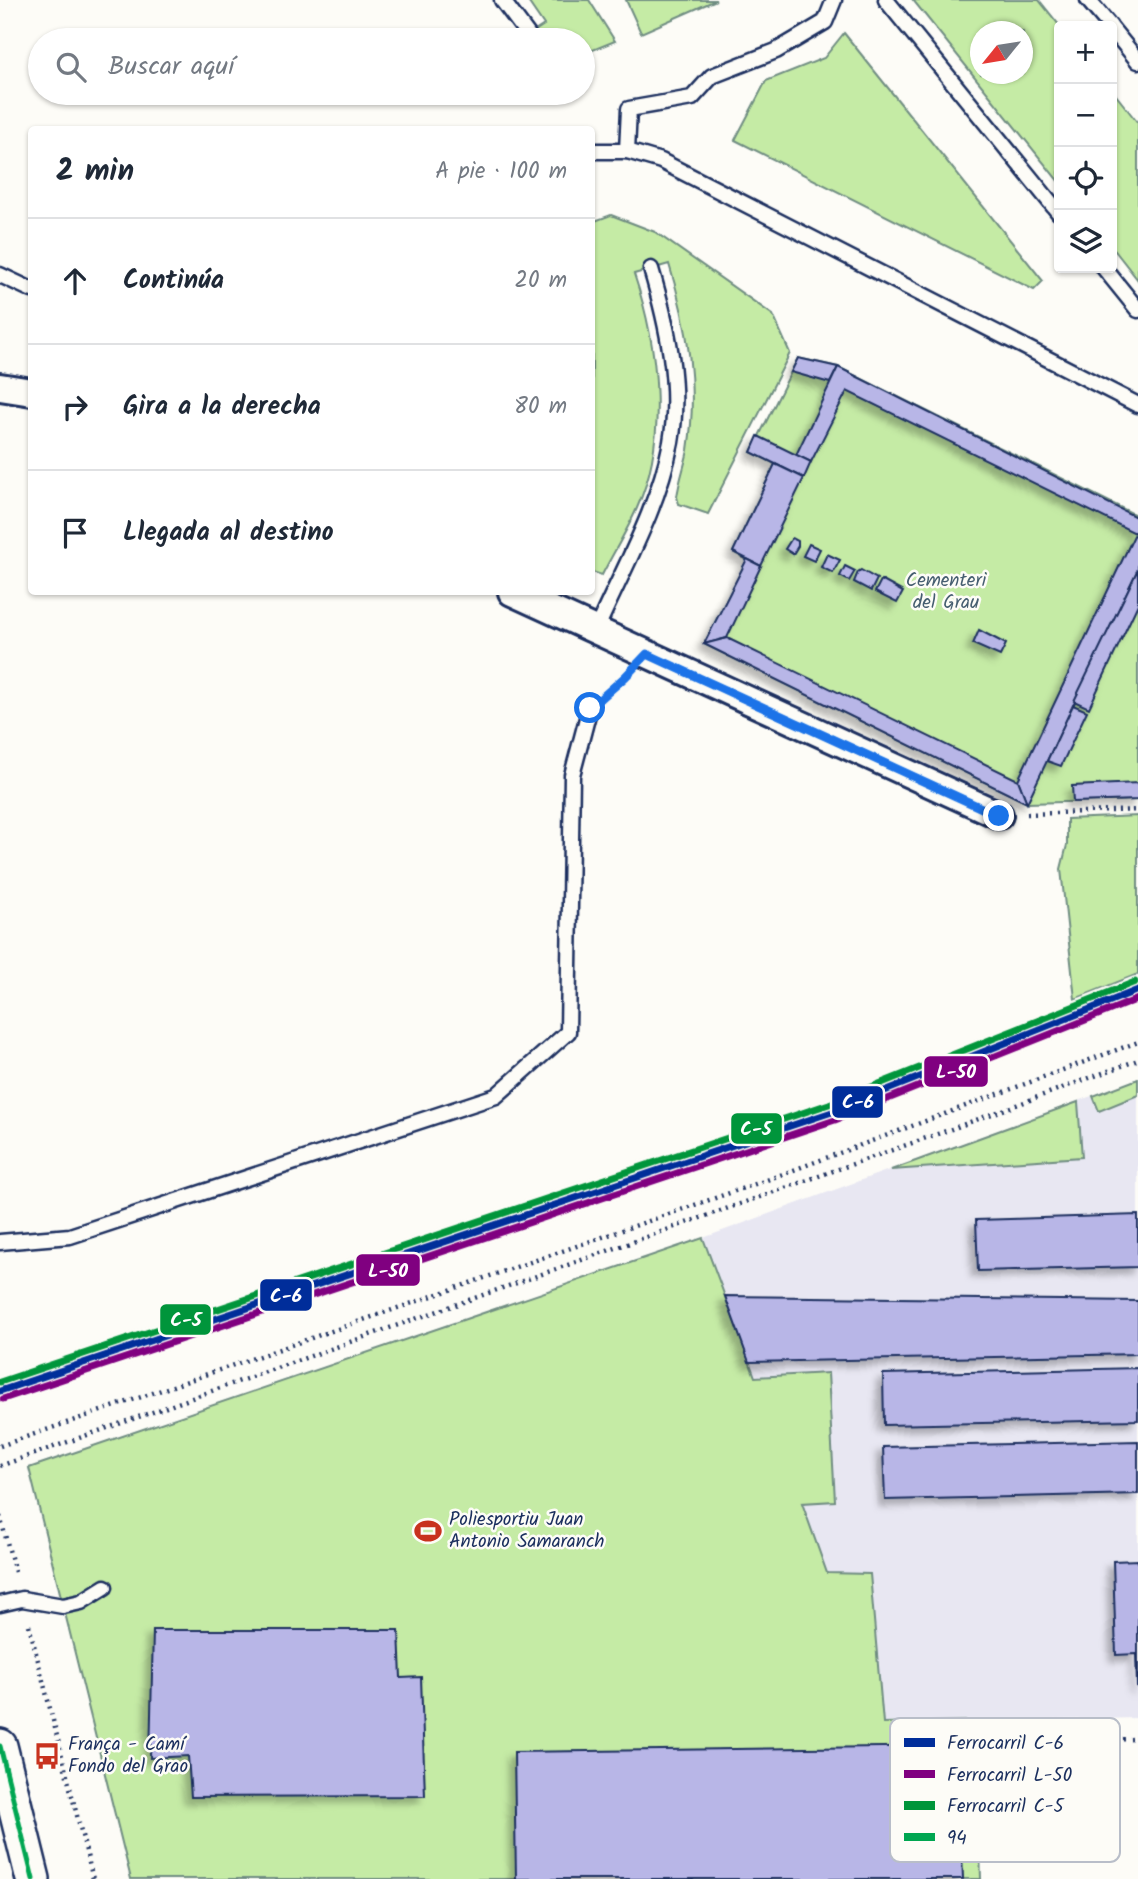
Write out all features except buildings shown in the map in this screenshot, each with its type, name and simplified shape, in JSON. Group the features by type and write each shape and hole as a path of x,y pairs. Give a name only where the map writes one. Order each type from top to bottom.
{"street":[{"path":"0,387 28,391"},
{"path":"519,595 999,816"},
{"path":"0,1745 33,1879"}],"lane":[{"path":"502,0 523,28"},
{"path":"627,151 629,109 692,98 712,76 776,51 825,22 834,0"},
{"path":"886,0 1057,210"},
{"path":"1088,0 1106,21"},
{"path":"1117,35 1138,61"},
{"path":"595,151 627,151 661,161 1138,405"},
{"path":"596,630 649,516 662,481 671,440 674,396 670,355 663,311 651,269"},
{"path":"1108,273 1138,310"},
{"path":"0,275 28,288"},
{"path":"0,1242 70,1236 496,1096 568,1032 572,775 590,708"},
{"path":"0,1604 22,1598 63,1606 81,1602 105,1587"}],"path":[{"path":"590,708 647,654"},
{"path":"999,816 1138,810"},
{"path":"0,1446 764,1181 1138,1042"},
{"path":"0,1466 933,1136 1138,1060"},
{"path":"0,1516 93,1879"},
{"path":"1120,1739 1138,1739"}],"shaded area":[{"path":"1138,1079 1138,1718 890,1718 890,1724 883,1724 703,1238"}],"green space":[{"path":"527,0 589,0 615,41 595,49 595,28 539,28 544,25"},
{"path":"626,0 716,0 641,33"},
{"path":"913,0 1039,0 1056,21 1054,176 980,84 1033,84 1033,21 970,21 970,71"},
{"path":"844,33 1043,281 1034,290 735,140 766,81 824,58"},
{"path":"1117,96 1138,123 1138,280 1117,253"},
{"path":"611,215 655,232 773,315 790,353 708,514 679,504 677,497 688,450 692,403 686,333 669,264 634,274 654,361 656,422 653,452 647,481 637,508 602,575 595,573 595,221"},
{"name":"Cementeri del Grau","path":"798,358 838,367 1138,516 1138,800 1027,803 704,644 747,560 733,552 775,464 751,452"},
{"path":"1138,816 1138,974 1075,999 1061,869 1067,845 1067,819"},
{"path":"1138,1079 1138,1095 1099,1111 1093,1096"},
{"path":"1078,1102 1082,1157 891,1170"},
{"name":"Poliesportiu Juan Antonio Samaranch","path":"703,1238 755,1377 828,1373 835,1501 802,1503 827,1573 870,1574 883,1723 890,1723 890,1862 980,1862 981,1879 131,1879 29,1468"}],"rail line":[{"name":"C-5","path":"0,1382 829,1104 1135,982"},
{"name":"C-6","path":"0,1391 832,1112 1138,990"},
{"name":"L-50","path":"3,1399 835,1120 1138,999"}],"transit line":[{"name":"94","path":"0,1746 33,1879"}],"place":[{"name":"Poliesportiu Juan Antonio Samaranch","path":"428,1531"},
{"name":"França - Camí Fondo del Grao","path":"47,1756"}],"route":[{"path":"590,708 647,654 999,816"}]}
